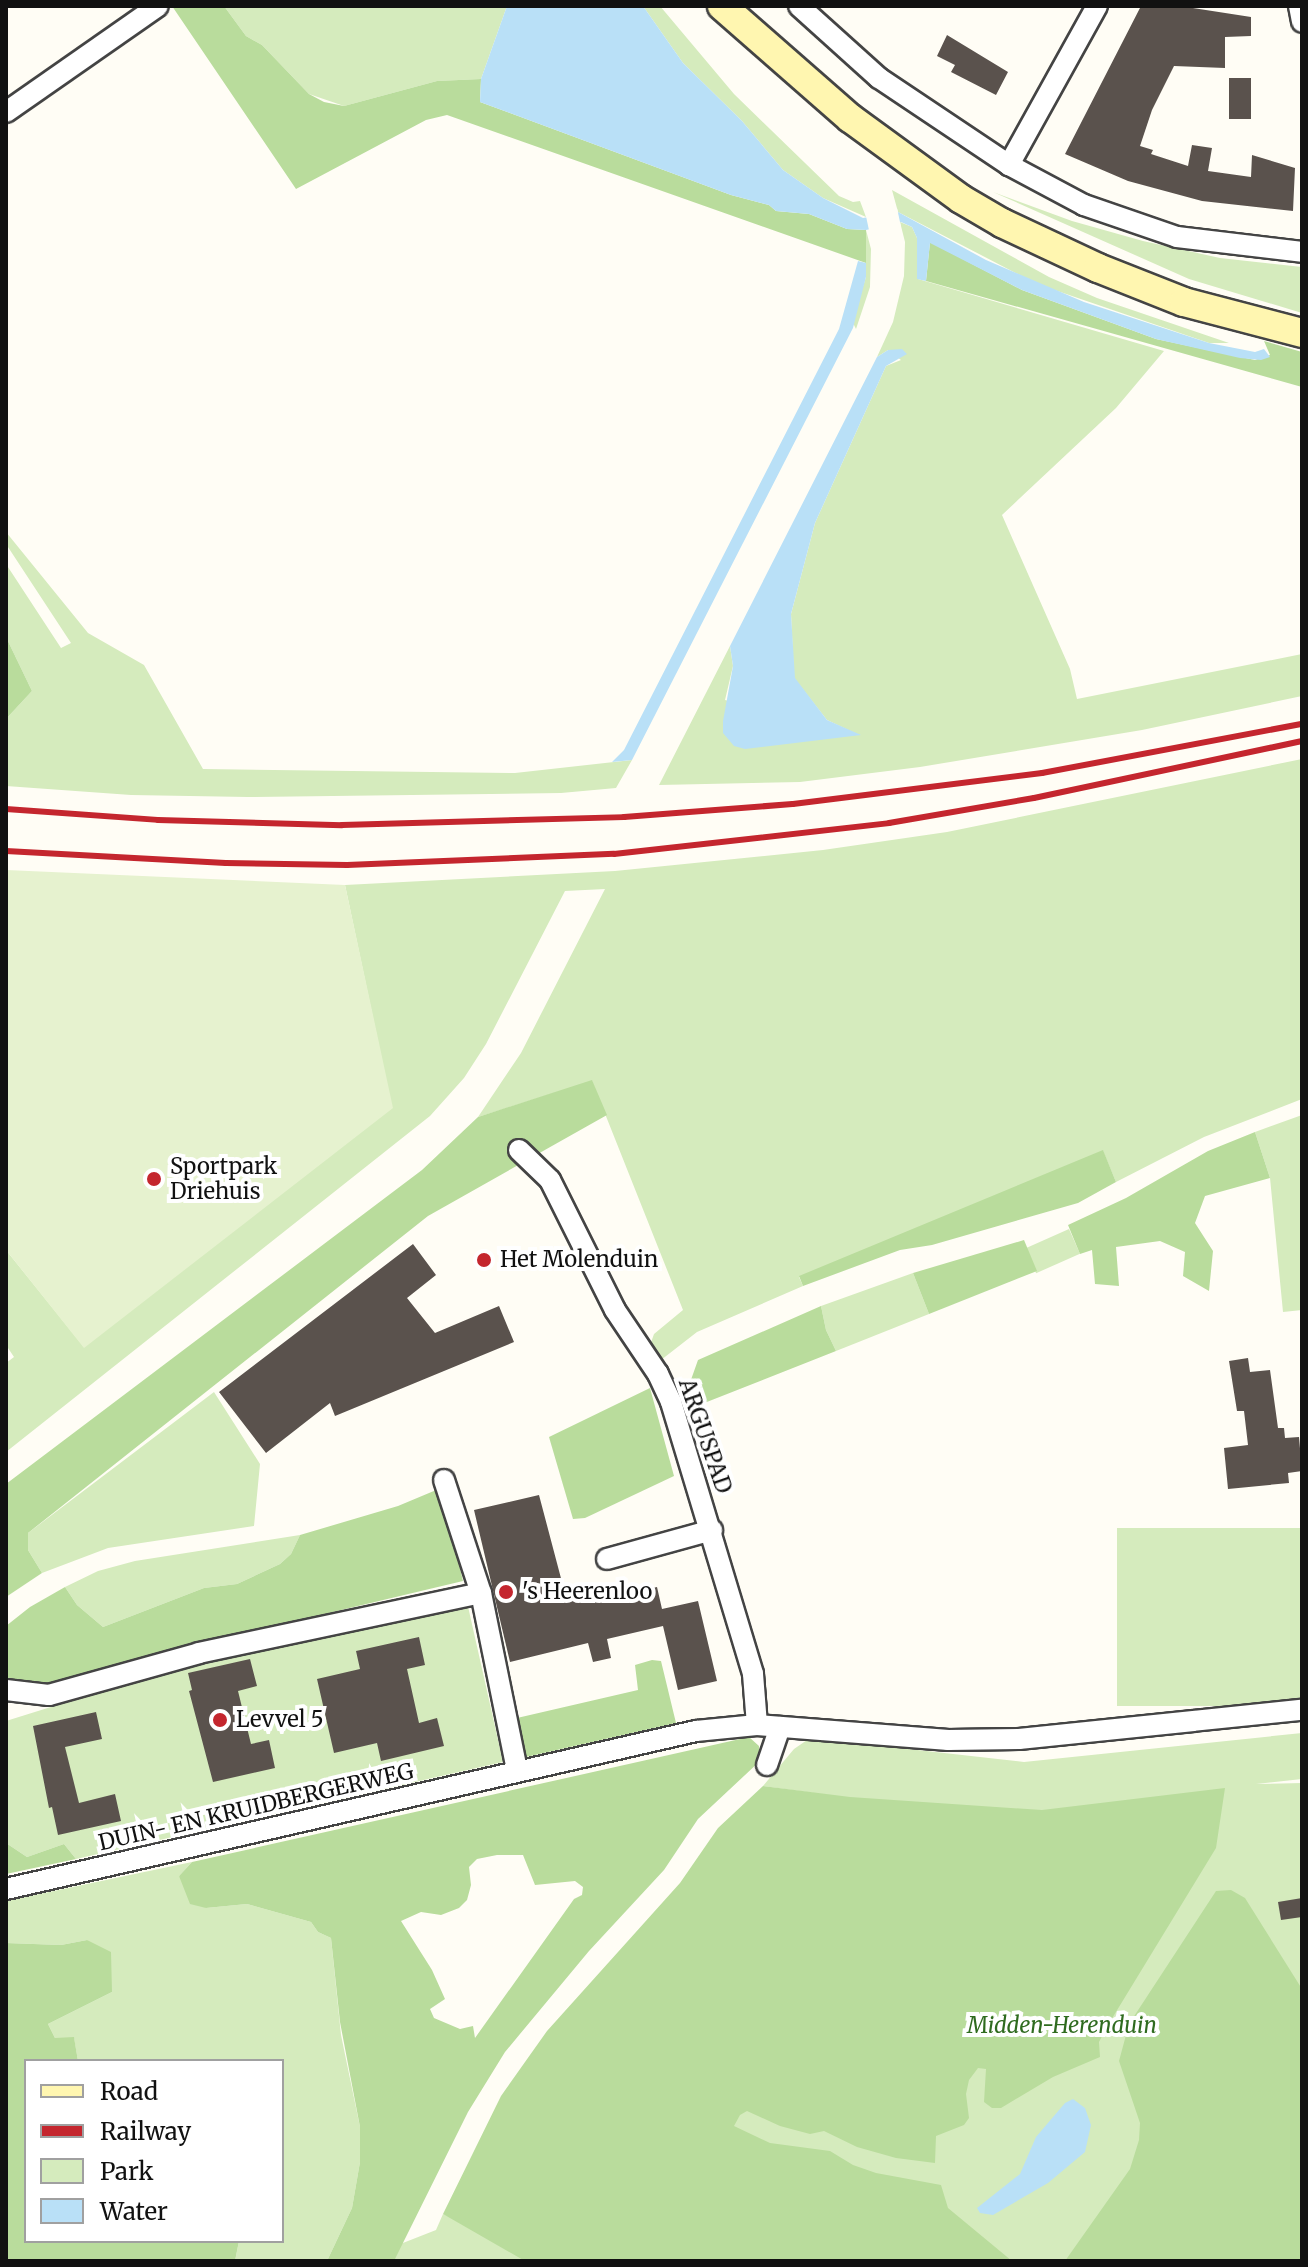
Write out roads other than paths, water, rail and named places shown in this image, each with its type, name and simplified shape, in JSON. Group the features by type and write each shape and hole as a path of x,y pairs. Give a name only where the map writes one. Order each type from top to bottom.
{"street":[{"path":"6,112 158,6"},
{"path":"713,6 748,53 836,129 907,175 961,199"},
{"path":"722,6 850,118 961,199 1002,223 1098,268 1184,302 1302,333"},
{"path":"799,6 879,78 1009,165 1084,205 1177,237 1302,252"},
{"path":"1009,165 1097,6"},
{"path":"1299,6 1302,22"},
{"name":"ARGUSPAD","path":"519,1150 550,1180 615,1310 658,1374 671,1402 753,1674 757,1725"},
{"path":"444,1480 481,1593 517,1770"},
{"path":"607,1559 712,1530"},
{"path":"6,1690 49,1695 199,1653 481,1593"},
{"name":"DUIN- EN KRUIDBERGERWEG","path":"6,1889 696,1731 757,1725 948,1740 1019,1739 1302,1710"},
{"path":"767,1765 780,1727"}],"water":[{"path":"507,6 643,6 683,63 742,121 783,170 823,198 863,218 898,212 986,260 1084,302 1209,343 1255,352 1264,349 1270,357 1261,360 1240,358 1156,339 1022,290 930,243 926,281 917,279 917,238 912,227 901,222 866,230 847,229 809,214 776,211 769,205 731,195 480,102 481,79"},
{"path":"858,261 866,263 866,277 853,328 632,760 612,762 624,750 839,329"},
{"path":"902,349 907,354 886,366 815,523 791,614 795,678 827,720 861,735 745,749 734,746 723,733 733,666 730,646 877,357 888,350"},
{"path":"1073,2099 1085,2108 1091,2125 1085,2152 1048,2183 993,2215 980,2213 977,2208 1020,2174 1036,2137 1065,2103"}],"railway":[{"path":"6,809 158,820 342,825 624,817 793,804 1042,773 1302,724"},
{"path":"6,851 226,863 347,865 614,854 889,823 1034,798 1302,741"}],"place":[{"name":"Sportpark Driehuis","path":"154,1179"},
{"name":"Het Molenduin","path":"484,1260"},
{"name":"'s Heerenloo","path":"506,1592"},
{"name":"Levvel 5","path":"220,1720"}],"park label":[{"name":"Midden-Herenduin","path":"1062,2026"}]}
